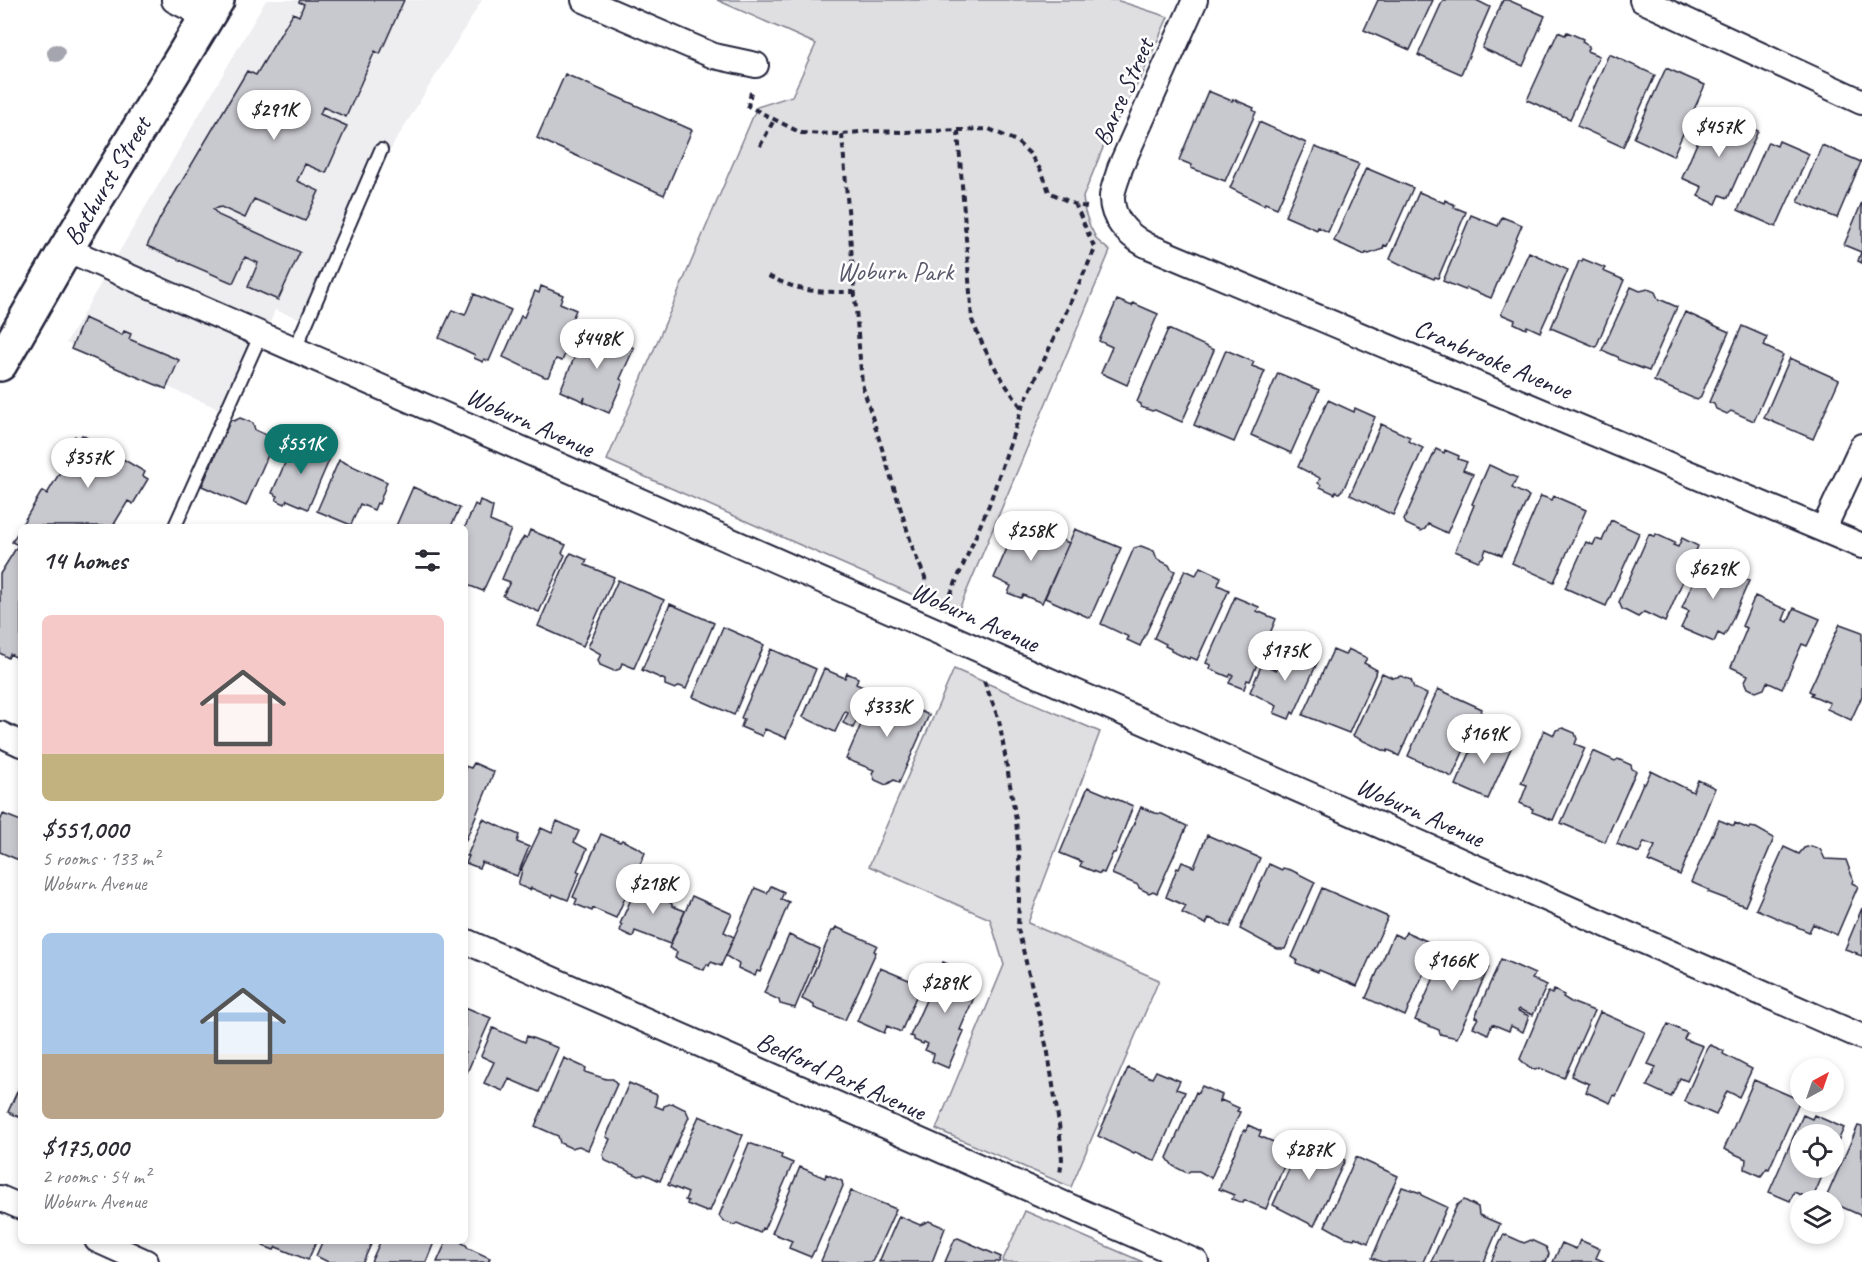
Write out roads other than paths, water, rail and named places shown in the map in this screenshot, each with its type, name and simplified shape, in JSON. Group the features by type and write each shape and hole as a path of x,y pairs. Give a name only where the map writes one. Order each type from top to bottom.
{"main road":[{"name":"Bathurst Street","path":"0,364 66,249 212,8"}],"street":[{"path":"174,0 212,8"},
{"path":"584,0 714,56 756,65"},
{"name":"Barse Street","path":"1114,210 1112,197 1120,168 1195,0"},
{"path":"1642,0 1862,102"},
{"name":"Cranbrooke Avenue","path":"1114,210 1117,220 1134,238 1146,245 1824,528 1862,546"},
{"name":"Woburn Avenue","path":"66,249 1862,1037"},
{"path":"1824,528 1862,446"},
{"path":"0,734 18,743"},
{"name":"Bedford Park Avenue","path":"468,942 1196,1262"},
{"path":"0,1198 18,1206"},
{"path":"106,1244 146,1262"}],"lane":[{"path":"295,349 381,150"},
{"path":"176,524 261,334"}],"park label":[{"name":"Woburn Park","path":"895,271"}]}
